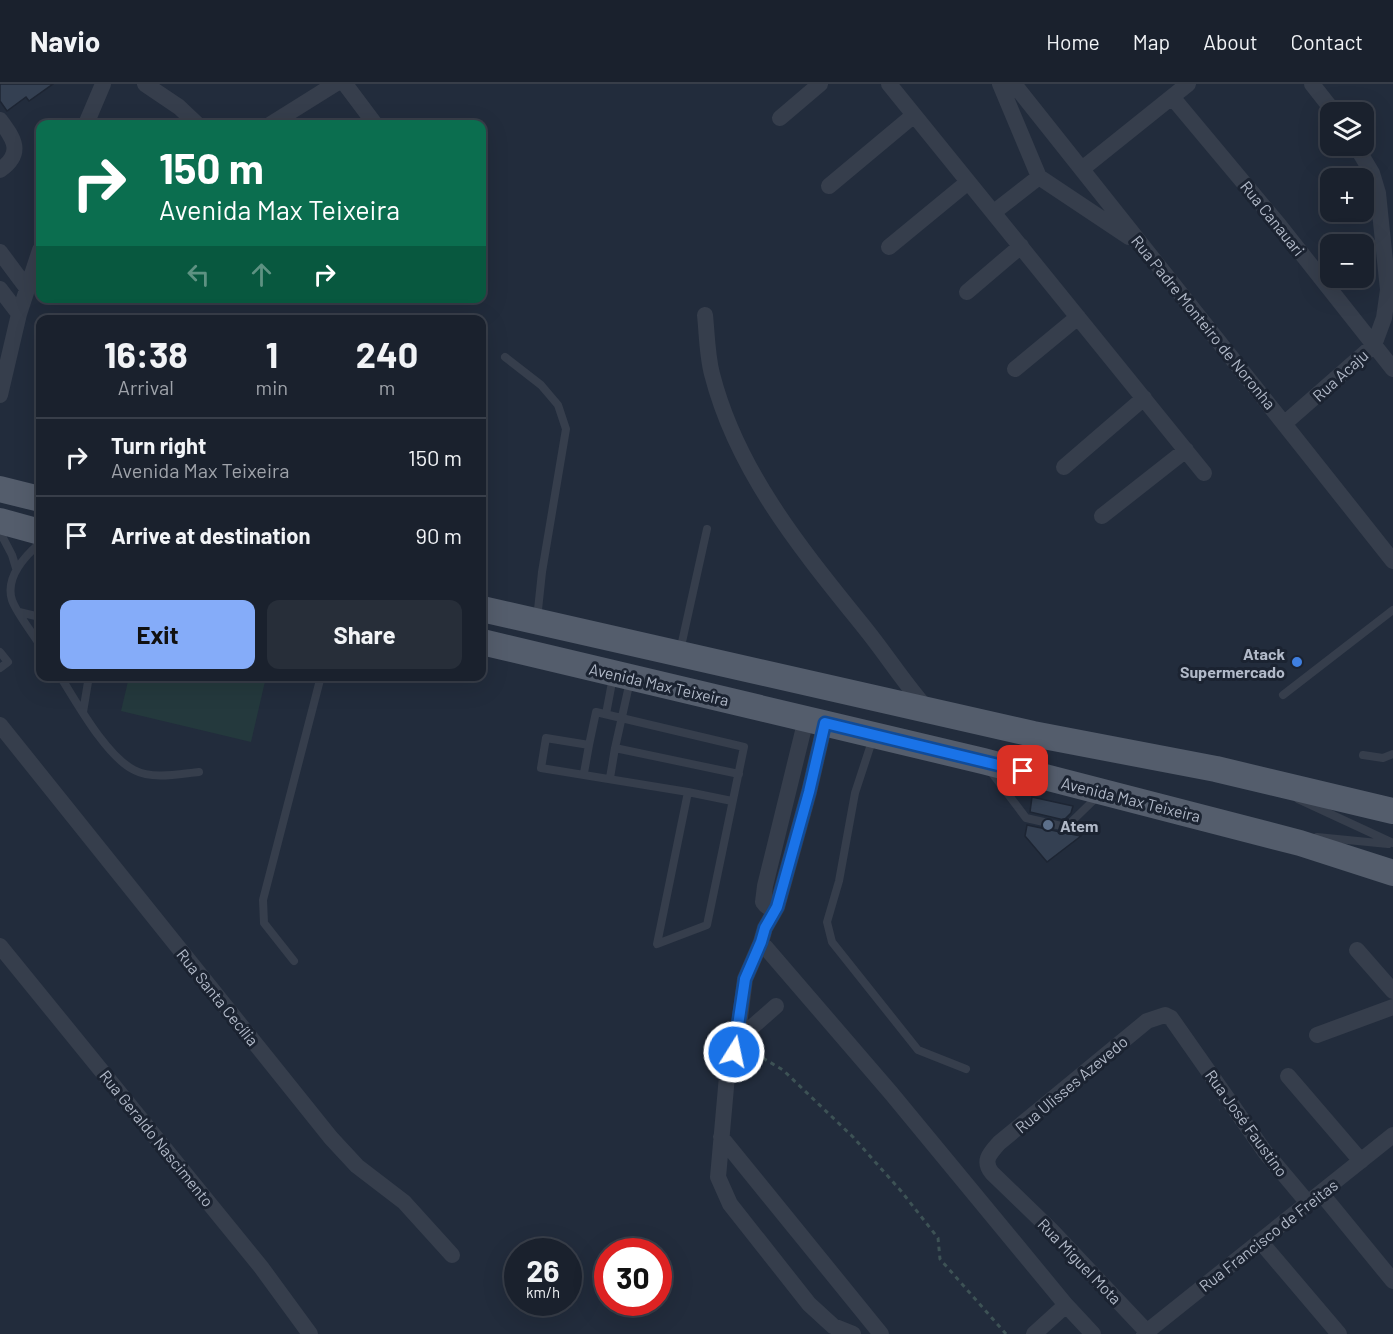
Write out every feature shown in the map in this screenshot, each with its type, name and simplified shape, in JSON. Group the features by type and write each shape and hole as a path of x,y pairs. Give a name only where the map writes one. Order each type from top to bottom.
{"main road":[{"path":"0,489 36,498"},
{"path":"0,521 36,531"},
{"name":"Avenida Max Teixeira","path":"486,610 1033,734 1252,778 1393,811"},
{"name":"Avenida Max Teixeira","path":"486,643 983,761 1251,830 1393,873"}],"street":[{"path":"88,120 103,84"},
{"path":"145,84 179,107 193,120"},
{"path":"277,120 335,84"},
{"path":"345,84 372,120"},
{"path":"780,118 820,84"},
{"path":"889,84 1204,472"},
{"path":"1000,84 1039,177 1144,247"},
{"name":"Rua Padre Monteiro de Noronha","path":"1014,84 1393,561"},
{"path":"1082,169 1188,84"},
{"path":"1312,84 1326,102"},
{"name":"Rua Canauari","path":"1172,97 1280,225 1393,369"},
{"path":"829,186 914,115"},
{"path":"0,120 11,136 15,153 0,170"},
{"name":"Rua Acaju","path":"1285,423 1374,345 1384,318 1388,290 1378,193 1372,172 1362,156"},
{"path":"994,213 1039,177"},
{"path":"889,247 968,182"},
{"path":"967,292 1021,246"},
{"path":"0,252 26,287"},
{"path":"0,395 4,351 36,261"},
{"path":"0,289 19,314"},
{"path":"705,315 712,373 719,395 762,491 811,561 875,641 908,688 928,710"},
{"path":"1015,369 1078,317"},
{"path":"1064,467 1144,398"},
{"path":"1102,516 1186,450"},
{"path":"816,721 763,935 745,979 727,1076 718,1177 729,1204 809,1304 834,1326 853,1334"},
{"name":"Rua Santa Cecília","path":"0,724 331,1138 357,1166 405,1202 452,1255"},
{"path":"763,935 1066,1305 1093,1334"},
{"name":"Rua Geraldo Nascimento","path":"0,946 5,964 211,1203 310,1334"},
{"path":"1357,950 1393,991"},
{"path":"734,1047 776,1006"},
{"path":"1317,1035 1393,1007"},
{"name":"Rua Ulisses Azevedo","path":"1010,1189 987,1167 988,1155 999,1143 1063,1090 1147,1021 1157,1016 1165,1015 1171,1018 1189,1041"},
{"name":"Rua José Faustino","path":"1189,1041 1266,1152 1315,1198 1393,1281"},
{"path":"1288,1076 1361,1161"},
{"name":"Rua Francisco de Freitas","path":"1147,1333 1393,1136"},
{"path":"721,1137 881,1334"},
{"name":"Rua Miguel Mota","path":"1010,1189 1147,1333"},
{"path":"1260,1241 1339,1334"},
{"path":"1039,1333 1066,1305"}],"lane":[{"path":"505,357 541,385 558,405 566,429 542,572 537,622"},
{"path":"679,654 707,529"},
{"path":"0,532 16,568 12,600 36,639"},
{"path":"16,568 36,547"},
{"path":"1283,695 1393,610"},
{"path":"19,612 36,616"},
{"path":"0,652 8,662 0,668"},
{"path":"606,714 622,675"},
{"path":"610,778 622,718 622,675"},
{"path":"63,681 115,756 135,771 154,776 199,772"},
{"path":"83,712 88,681"},
{"path":"294,961 264,922 263,900 320,681"},
{"path":"584,773 596,712 744,747 707,925 657,944 688,792"},
{"path":"874,735 855,793 839,881 827,922 832,942 918,1050 966,1069"},
{"path":"589,745 546,738 541,768 584,773 732,801"},
{"path":"615,748 739,774"},
{"path":"1364,755 1383,758 1393,754"},
{"path":"983,761 1026,818 1066,826 1103,792"},
{"path":"1252,778 1393,844"},
{"path":"1251,830 1393,844"}],"path":[{"path":"734,1047 756,1053 783,1070 853,1137 901,1191 938,1238 940,1259 1006,1334"}],"green space":[{"path":"128,681 265,681 251,742 121,711"}],"building":[{"path":"0,84 53,84 29,101 26,97 7,111 0,101"},
{"path":"1032,797 1073,806 1071,813 1064,820 1030,812"},
{"path":"1027,825 1081,836 1047,862 1025,836"}],"place":[{"name":"Atack Supermercado","path":"1297,662"},
{"name":"Atem","path":"1048,825"}],"route":[{"path":"734,1052 745,979 765,928 777,907 809,792 825,723 1023,771"}]}
